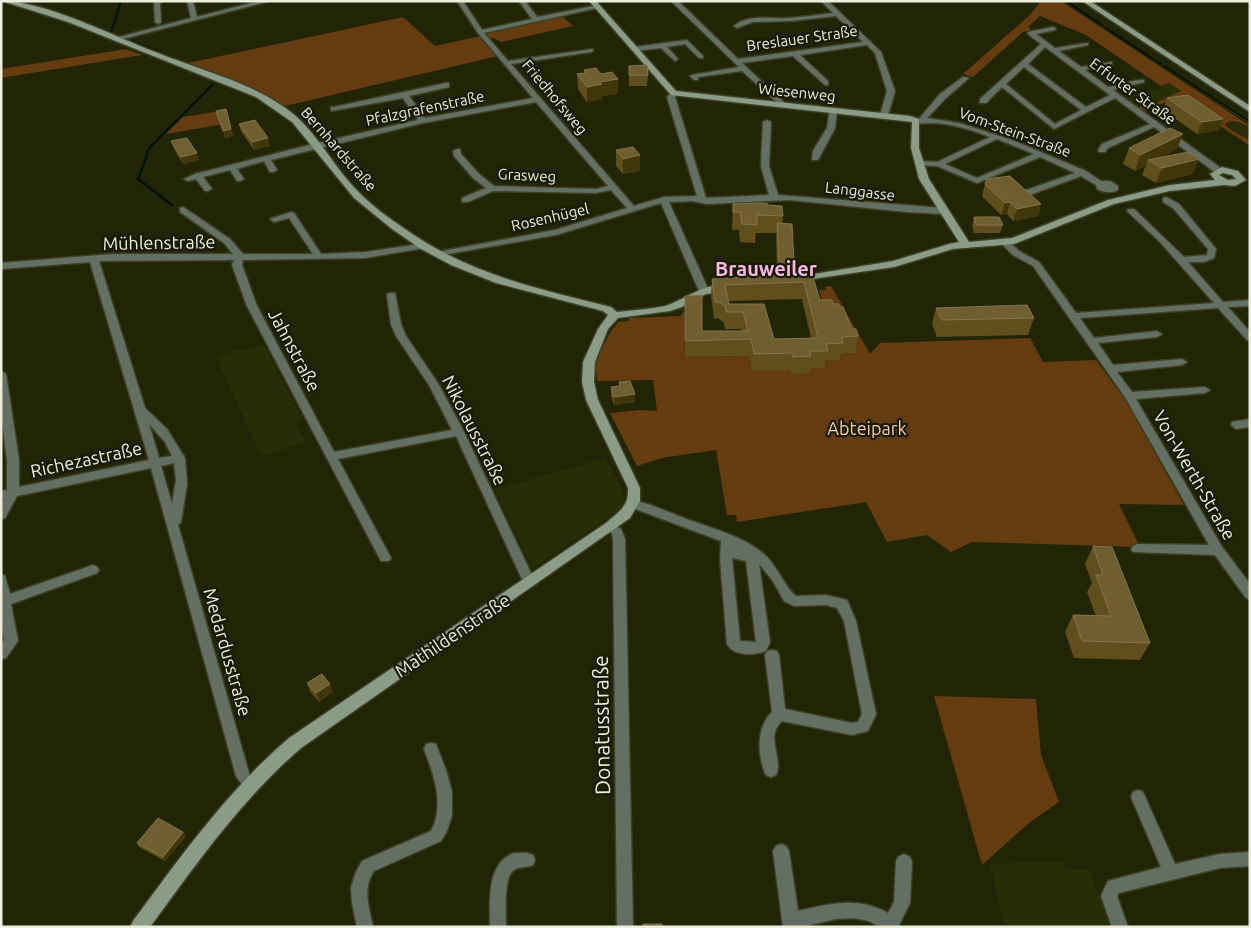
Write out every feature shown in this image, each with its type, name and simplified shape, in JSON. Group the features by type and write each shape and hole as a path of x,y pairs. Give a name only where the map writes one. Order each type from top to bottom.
{"street":[{"name":"Bernhardstraße","path":"6,1 36,9 115,39 270,102 296,121 357,196 424,245 466,269 492,278 607,309 615,315"},
{"path":"158,22 157,3 160,1"},
{"path":"190,1 194,19"},
{"path":"237,1 245,7"},
{"path":"115,39 267,1"},
{"name":"Friedhofsweg","path":"460,1 480,32 632,209"},
{"path":"522,1 536,20"},
{"path":"674,1 782,105"},
{"path":"824,1 878,52 891,91 884,115"},
{"path":"1085,1 1250,110"},
{"path":"480,32 536,20 595,4 674,93 671,97 702,198"},
{"path":"737,26 741,23 763,20 779,21 838,14"},
{"name":"Erfurter Straße","path":"1053,29 1030,33 1156,124 1217,173"},
{"path":"636,49 687,42 701,56"},
{"name":"Breslauer Straße","path":"738,61 870,43"},
{"path":"983,102 1045,44"},
{"path":"1054,50 1086,44"},
{"path":"663,46 675,59"},
{"path":"507,63 591,50"},
{"path":"795,54 825,83"},
{"path":"1080,69 1110,63"},
{"path":"1024,64 1085,110"},
{"path":"696,79 694,76 745,68"},
{"path":"966,78 943,96 919,120 915,148 924,178 942,210 966,245"},
{"path":"1106,89 1142,81"},
{"path":"1002,84 1054,127 1116,95"},
{"path":"334,109 446,85"},
{"name":"Wiesenweg","path":"674,93 919,120"},
{"path":"406,95 423,121"},
{"name":"Pfalzgrafenstraße","path":"188,179 317,145 538,98"},
{"path":"815,158 830,128 833,110"},
{"name":"Vom-Stein-Straße","path":"919,120 948,122 996,137 1083,173 1100,184"},
{"path":"766,122 765,166 774,197"},
{"path":"1102,150 1105,146 1156,124"},
{"path":"938,164 996,137"},
{"name":"Grasweg","path":"457,151 457,154 476,176 492,188 596,190 612,187"},
{"path":"919,163 938,164 977,181 1040,154"},
{"path":"266,158 273,170"},
{"path":"232,167 240,179"},
{"path":"1024,194 1083,173"},
{"path":"1217,173 1224,182"},
{"path":"783,282 894,264 945,248 1020,239 1111,202 1170,188 1217,173 1243,174 1238,182 1170,188"},
{"path":"198,176 208,189"},
{"path":"465,200 492,188"},
{"name":"Langgasse","path":"664,200 702,198 707,201 774,197 821,200 881,208 942,210"},
{"path":"664,200 704,291"},
{"name":"Rosenhügel","path":"440,254 556,232 664,200"},
{"path":"1166,200 1176,206 1212,248 1211,256 1204,259 1181,260"},
{"path":"183,210 227,241 240,256"},
{"path":"1131,211 1148,225 1181,260 1250,338"},
{"path":"274,219 291,215 317,254 317,257"},
{"name":"Von-Werth-Straße","path":"1004,242 1016,253 1036,264 1091,341 1129,396 1218,550 1250,594"},
{"name":"Mühlenstraße","path":"1,266 94,259 240,256 317,257 379,254 424,245"},
{"name":"Jahnstraße","path":"240,256 237,265 249,298 385,558"},
{"name":"Medardusstraße","path":"94,259 140,410 243,776 250,784"},
{"path":"738,288 704,291 678,305 666,309 615,315 607,322 589,362 587,372 592,400 634,488 634,504 763,560 777,578 788,597 794,600 826,600 842,604 850,621 869,714 863,727 852,729 779,714 773,718 766,731 771,770"},
{"name":"Nikolausstraße","path":"392,295 396,324 401,336 434,385 460,432 526,574 532,581"},
{"path":"1072,316 1250,303"},
{"path":"1091,341 1157,334"},
{"path":"1110,369 1182,362"},
{"path":"1,374 13,454 7,494 1,515"},
{"name":"Von-Werth-Straße","path":"1129,396 1205,390"},
{"name":"Medardusstraße","path":"140,410 156,422 170,439 179,458 182,481 174,528"},
{"path":"1236,425 1250,423"},
{"path":"332,456 460,432"},
{"name":"Richezastraße","path":"7,494 179,458"},
{"name":"Mathildenstraße","path":"139,927 250,784 271,762 294,743 611,526 630,511 634,504"},
{"name":"Donatusstraße","path":"611,526 617,532 619,539 625,927"},
{"path":"727,546 734,644 740,648 761,647 763,642 753,555"},
{"path":"1137,549 1218,550"},
{"path":"5,601 93,570"},
{"path":"1,579 11,641 1,654"},
{"path":"772,656 779,714"},
{"path":"365,927 358,888 362,875 368,866 436,836 442,828 445,813 442,774 431,749"},
{"path":"1138,797 1171,873"},
{"path":"780,851 791,924 849,910 861,910 891,925 902,903 904,862"},
{"path":"1120,927 1109,896 1114,886 1220,861 1250,859"},
{"path":"498,927 499,883 503,870 510,862 527,860"}],"shaded area":[{"path":"1169,83 1181,91 1153,104 1136,105 1125,97 1128,96 1125,94 1160,89 1161,86"},
{"path":"1234,121 1250,128 1250,141 1225,125 1228,122"},
{"path":"263,344 303,420 296,423 306,442 261,456 216,357 241,348 243,351"},
{"path":"605,458 623,489 624,498 620,509 533,568 494,490"},
{"path":"1063,861 1066,869 1089,869 1111,927 1005,927 990,864"}],"green space":[{"path":"1041,1 1061,1 1250,126 1250,128 1234,121 1225,124 1250,141 1250,146 1177,97 1152,108 1149,107 1144,112 1138,107 1153,104 1181,91 1169,83 1161,86 1086,35 1040,16 1028,27 1031,30 1023,32 973,77 963,74 1030,15"},
{"path":"561,15 573,26 501,42 490,38 487,34 487,32"},
{"path":"403,17 435,46 481,36 498,56 285,106 188,63"},
{"path":"126,49 142,55 1,78 1,69"},
{"path":"1164,67 1250,121 1250,124"},
{"path":"227,110 230,123 166,134 183,117"},
{"name":"Abteipark","path":"831,286 870,354 880,343 1030,338 1043,362 1096,360 1126,401 1184,505 1119,504 1140,547 972,542 951,552 927,535 887,542 866,502 737,522 736,515 727,515 716,450 662,458 637,466 610,413 639,410 657,411 653,380 597,381 595,361 618,322 629,321 629,318 681,316 684,310 685,357 749,356 790,370 791,374 807,368 821,354 831,360 840,360 841,354 855,353 827,317 819,290 826,290 825,287"},
{"path":"934,696 1036,699 1041,755 1059,802 1029,823 982,865"}],"building":[{"path":"647,65 648,75 629,75 629,66"},
{"path":"596,68 601,74 612,72 618,79 600,82 602,84 587,87 577,74 586,73 584,70"},
{"path":"1188,95 1223,119 1202,122 1167,98"},
{"path":"226,109 231,129 223,131 216,111"},
{"path":"255,120 268,138 252,142 239,124"},
{"path":"1170,128 1183,134 1140,155 1129,148"},
{"path":"187,138 197,153 181,157 171,141"},
{"path":"633,147 640,155 623,159 616,150"},
{"path":"1188,152 1199,159 1162,168 1148,160"},
{"path":"1010,176 1041,204 1017,209 1010,202 1005,203 985,184 987,179"},
{"path":"767,203 767,205 782,206 783,216 757,215 757,225 742,224 740,212 733,212 733,204"},
{"path":"974,217 999,217 1003,225 976,225"},
{"path":"777,223 792,224 794,262 779,262"},
{"path":"812,274 820,300 832,300 833,304 839,304 839,307 843,307 852,329 856,329 858,336 841,337 843,343 826,344 828,351 810,351 811,356 793,357 792,353 754,354 751,339 685,341 685,296 702,295 702,331 748,331 743,312 726,312 725,306 715,302 712,279","holes":["804,282 818,338 774,339 764,304 729,304 725,285"]},
{"path":"1027,305 1034,318 942,320 936,308"},
{"path":"630,381 635,394 614,397 611,387 620,386 619,382"},
{"path":"1093,546 1112,547 1150,643 1082,641 1073,615 1111,616 1096,575 1103,575"},
{"path":"322,674 330,684 316,693 307,683"},
{"path":"158,818 183,832 163,857 137,843"},
{"path":"643,924 662,924 662,927 642,927"}],"waterway":[{"path":"111,33 121,1"},
{"path":"1066,1 1102,25"},
{"path":"1106,28 1161,64"},
{"path":"132,41 184,63"},
{"path":"1164,66 1250,122"},
{"path":"146,156 149,148 213,84"},
{"path":"147,155 138,179 172,205"}],"district":[{"name":"Brauweiler","path":"766,268"}]}
